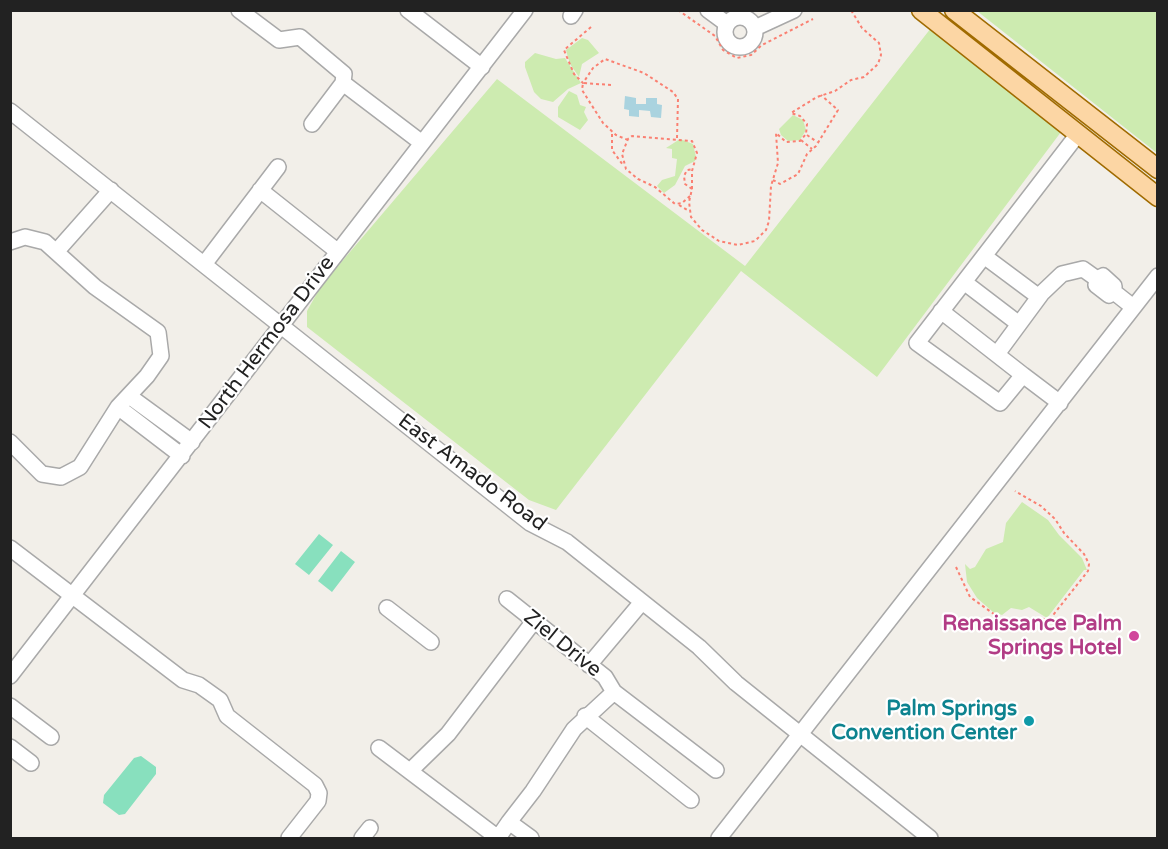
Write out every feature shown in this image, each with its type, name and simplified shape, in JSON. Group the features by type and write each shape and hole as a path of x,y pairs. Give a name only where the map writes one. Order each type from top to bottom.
{"main road":[{"path":"921,10 1158,197"},
{"path":"954,10 1158,169"}],"street":[{"path":"238,10 279,40 300,37 344,74 343,83 312,124"},
{"path":"408,10 482,67"},
{"name":"North Hermosa Drive","path":"10,676 525,10"},
{"path":"708,10 727,24"},
{"path":"753,10 762,25"},
{"path":"727,24 726,39 739,47 752,42 762,25 794,10"},
{"path":"727,24 740,17 762,25"},
{"path":"343,83 422,143"},
{"name":"East Amado Road","path":"10,111 525,518 567,542 699,647 736,683 800,736 930,838"},
{"path":"1023,375 1000,403 917,343 1078,134"},
{"path":"204,263 278,167"},
{"path":"51,247 111,190"},
{"path":"260,190 337,251"},
{"path":"10,242 25,237 51,247 95,287 158,332 161,356 123,402 80,467 61,477 42,474 10,442"},
{"path":"984,256 1039,297"},
{"path":"997,354 1039,297 1062,274 1083,269 1097,279 1103,276 1114,286 1114,292 1133,307"},
{"path":"720,838 1158,276"},
{"path":"964,282 1019,324"},
{"path":"941,311 1060,403"},
{"path":"123,402 161,419 192,442"},
{"path":"123,402 151,433 182,456"},
{"path":"151,433 161,419"},
{"path":"10,548 183,680 199,685 220,700 227,717 315,785 319,793 318,801 289,838"},
{"name":"Ziel Drive","path":"507,599 605,677 614,692 716,770"},
{"path":"589,665 642,602"},
{"path":"387,608 431,642"},
{"path":"410,771 448,734 534,621"},
{"path":"379,748 498,838 585,717 614,692"},
{"path":"10,706 51,737"},
{"path":"585,717 691,800"},
{"path":"10,747 31,763"},
{"path":"509,822 531,838"}],"path":[{"path":"678,10 716,36 723,50 737,58 751,55 762,45 813,19"},
{"path":"613,132 612,150 638,179 655,187 672,203 690,212 702,230 714,239 738,245 750,243 759,237 768,225 777,163 776,133 791,143 801,140 806,134 805,120 791,112 821,95 835,91 850,80 868,75 880,60 881,51 877,40 862,28 851,10"},
{"path":"591,27 564,50 570,66 583,83 584,95 603,123 613,132 628,140"},
{"path":"583,83 593,68 605,59 644,73 673,92 678,99 677,138"},
{"path":"583,83 610,85"},
{"path":"773,180 780,184 798,174 838,110 821,95"},
{"path":"806,134 817,142"},
{"path":"625,167 622,154 632,136 692,141 696,148 697,158 693,169 690,212"},
{"path":"801,140 812,149"},
{"path":"692,189 685,184 684,176 687,170 693,169"},
{"path":"679,205 690,196"},
{"path":"956,567 970,597 1001,619 1015,621 1050,619 1088,571 1089,564 1084,554 1064,533 1055,519 1041,506 1015,491"}],"green space":[{"path":"977,11 1157,11 1157,153"},
{"path":"931,28 1061,132 877,377 741,271 556,510 529,500 307,327 307,311 321,286 497,79 745,266"},
{"path":"582,38 588,40 599,53 582,64 579,77 570,64 566,50"},
{"path":"535,53 556,59 565,58 581,83 568,89 553,102 541,99 534,92 525,67 525,62"},
{"path":"569,91 577,95 580,105 586,107 584,112 588,120 580,130 558,117 558,107"},
{"path":"793,115 803,120 806,130 800,140 788,141 781,135 779,129"},
{"path":"680,139 693,144 695,161 685,166 675,185 664,193 657,186 662,180 675,176 677,159 672,158 672,149 666,148"},
{"path":"1022,502 1048,520 1059,535 1082,558 1087,570 1084,570 1047,618 1029,607 1022,610 1011,608 1002,615 993,612 977,598 967,582 965,564 970,569 975,567 986,549 1003,542 1006,523"},
{"path":"319,534 333,545 309,575 295,564"},
{"path":"341,551 355,562 332,592 318,581"},
{"path":"141,756 156,767 156,774 125,814 119,815 103,803 104,795 134,758"}],"water":[{"path":"625,96 636,98 636,104 646,104 646,98 657,98 657,104 662,105 661,118 651,117 650,111 639,110 639,117 629,116 629,110 624,109"}],"place":[{"name":"Renaissance Palm Springs Hotel","path":"1134,636"},
{"name":"Palm Springs Convention Center","path":"1029,721"}]}
